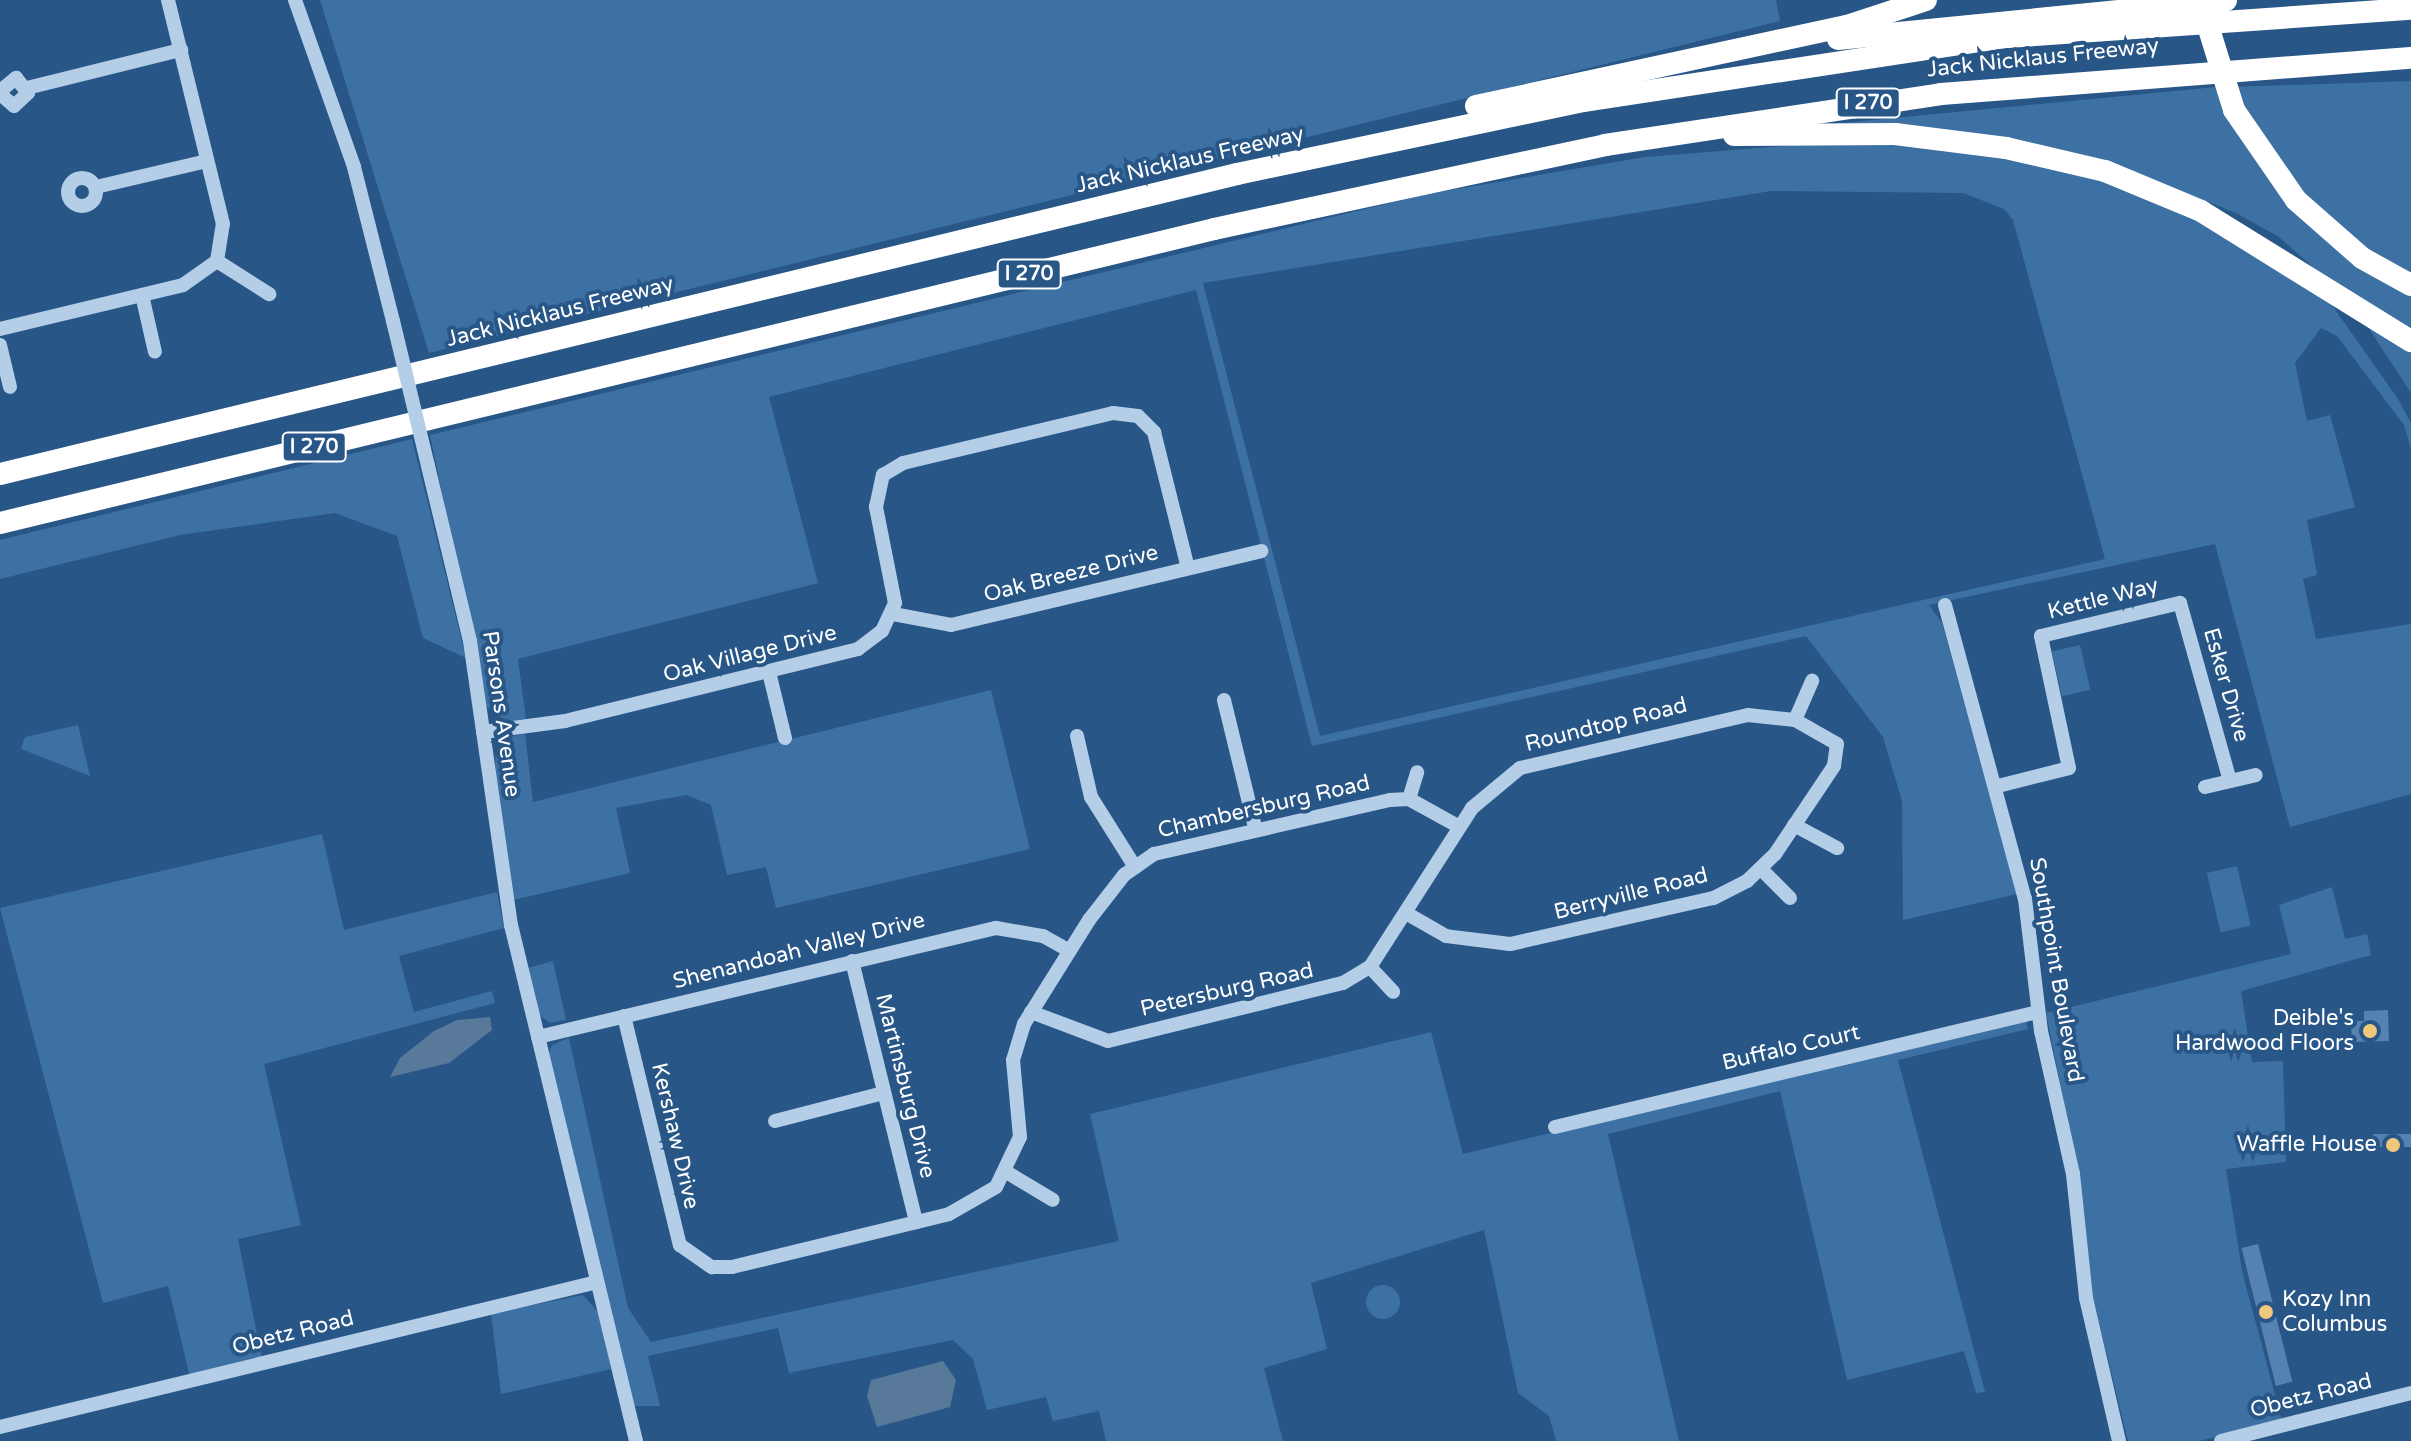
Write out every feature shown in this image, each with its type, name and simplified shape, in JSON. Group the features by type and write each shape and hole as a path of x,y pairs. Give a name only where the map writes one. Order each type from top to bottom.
{"highway":[{"path":"1237,174 1468,108 1847,26 1926,0"},
{"path":"2200,0 2234,110 2296,200 2362,258 2411,285"},
{"path":"1611,77 1817,42 2226,0"},
{"name":"Jack Nicklaus Freeway","path":"0,474 1237,174 1506,116 1779,68 2110,27 2411,9"},
{"name":"Jack Nicklaus Freeway","path":"0,523 1214,229 1605,145 1955,92 2411,58"},
{"path":"1605,145 1864,133 2061,158 2201,211 2411,341"}],"street":[{"path":"0,329 193,281 217,261 224,233 168,0"},
{"name":"Parsons Avenue","path":"295,0 344,132 470,641 502,874 538,1037 636,1441"},
{"path":"0,93 19,105 27,88 181,50"},
{"path":"96,187 207,161"},
{"path":"217,261 269,294"},
{"path":"142,295 155,352"},
{"path":"0,345 10,387"},
{"path":"893,614 895,592 876,507 879,482 891,469 1113,413 1138,416 1157,440 1188,568"},
{"name":"Oak Breeze Drive","path":"893,614 951,625 1261,551"},
{"name":"Kettle Way","path":"1998,786 2069,768 2038,641 2180,603"},
{"name":"Esker Drive","path":"2180,603 2230,781"},
{"name":"Southpoint Boulevard","path":"1945,605 1998,786 2025,899 2037,1012 2119,1441"},
{"name":"Oak Village Drive","path":"483,732 565,721 858,649 893,614"},
{"path":"769,672 785,738"},
{"path":"1795,720 1812,681"},
{"path":"1224,700 1255,827"},
{"name":"Roundtop Road","path":"1406,913 1458,826 1520,768 1726,717 1795,720 1834,740"},
{"path":"1077,736 1091,797 1135,867"},
{"name":"Berryville Road","path":"1406,913 1446,936 1510,944 1713,898 1761,869 1834,766 1834,740"},
{"path":"1417,772 1409,799 1458,826"},
{"path":"2205,787 2256,775"},
{"name":"Chambersburg Road","path":"1008,1173 1020,1137 1015,1042 1068,950 1135,867 1178,846 1255,827 1409,799"},
{"path":"1794,825 1837,848"},
{"path":"1761,869 1790,898"},
{"path":"1393,992 1370,967 1406,913"},
{"name":"Shenandoah Valley Drive","path":"538,1037 996,928 1043,936 1068,950"},
{"name":"Martinsburg Drive","path":"852,961 916,1222"},
{"name":"Petersburg Road","path":"1031,1012 1108,1041 1319,992 1370,967"},
{"name":"Buffalo Court","path":"1555,1127 2037,1012"},
{"name":"Kershaw Drive","path":"624,1016 673,1226 694,1259 732,1267 916,1222"},
{"path":"775,1121 883,1093"},
{"path":"916,1222 966,1208 1008,1173 1053,1200"},
{"name":"Obetz Road","path":"0,1427 597,1282"},
{"name":"Obetz Road","path":"2221,1441 2411,1393"}],"shaded area":[{"path":"320,0 1776,0 1780,21 429,353"},
{"path":"2411,81 2411,280 2363,251 2299,192 2230,87"},
{"path":"2216,87 2282,199 2360,270 2411,295 2411,393 2351,301 2279,237 2236,213 2163,184 1821,125"},
{"path":"1835,142 1908,143 2052,164 2181,204 2322,291 2398,399 2411,423 2411,449 2404,425 2337,336 2321,328 2295,363 2307,421 2330,415 2355,507 2307,520 2317,575 2303,579 2316,639 2411,624 2411,794 2290,827 2215,544 1929,605 1942,623 2017,894 1903,920 1902,801 1883,737 1806,636 1312,746 1196,290 769,397 818,583 518,659 526,719 502,722 486,706 430,435 1427,194 1645,157","holes":["1771,191 1963,193 2004,209 2013,220 2105,559 1320,736 1203,283"]},
{"path":"412,439 466,658 423,638 397,536 335,513 180,535 0,579 0,540"},
{"path":"2080,645 2090,690 2062,696 2052,652"},
{"path":"991,690 1030,849 776,908 766,867 727,875 711,805 686,795 616,808 630,873 513,900 495,771 496,751 512,736 525,734 533,802"},
{"path":"78,725 90,776 21,749 25,737"},
{"path":"322,834 344,930 497,892 504,928 399,956 414,1012 492,991 495,1003 264,1064 301,1225 238,1239 262,1359 190,1377 168,1286 103,1303 0,908"},
{"path":"2237,866 2251,925 2221,932 2207,873"},
{"path":"2332,887 2345,939 2367,934 2371,955 2241,991 2252,1062 2283,1061 2286,1162 2226,1169 2242,1271 2282,1421 2199,1441 2128,1441 2093,1298 2080,1182 2046,1013 2291,954 2279,905"},
{"path":"553,961 566,1020 550,1023 539,1015 528,968"},
{"path":"490,1017 492,1030 449,1063 390,1077 400,1058 434,1031 457,1020"},
{"path":"2025,1018 2028,1029 1898,1060 1985,1392 1976,1393 1964,1351 1847,1380 1780,1091 1608,1134 1679,1441 1556,1441 1549,1416 1518,1393 1484,1230 1311,1283 1327,1349 1264,1368 1283,1441 1106,1441 1099,1411 1053,1421 1046,1397 987,1410 973,1359 953,1340 789,1373 778,1328 648,1356 660,1406 633,1406 548,1056 552,1045 569,1038 628,1308 651,1342 1119,1241 1090,1114 1431,1032 1463,1154"},
{"path":"1383,1285 1395,1290 1400,1302 1395,1314 1383,1319 1371,1314 1366,1302 1371,1290"},
{"path":"583,1295 599,1313 611,1369 501,1394 491,1313"},
{"path":"943,1361 956,1380 950,1407 877,1427 867,1396 871,1380"}],"building":[{"name":"Deible's Hardwood Floors","path":"2388,1010 2389,1041 2352,1042 2351,1021 2364,1021 2364,1011"},
{"name":"Waffle House","path":"2373,1134 2411,1134 2411,1147 2373,1147"},
{"name":"Kozy Inn Columbus","path":"2258,1244 2292,1382 2276,1386 2242,1248"}],"place":[{"name":"Deible's Hardwood Floors","path":"2370,1031"},
{"name":"Waffle House","path":"2393,1145"},
{"name":"Kozy Inn Columbus","path":"2266,1312"}]}
